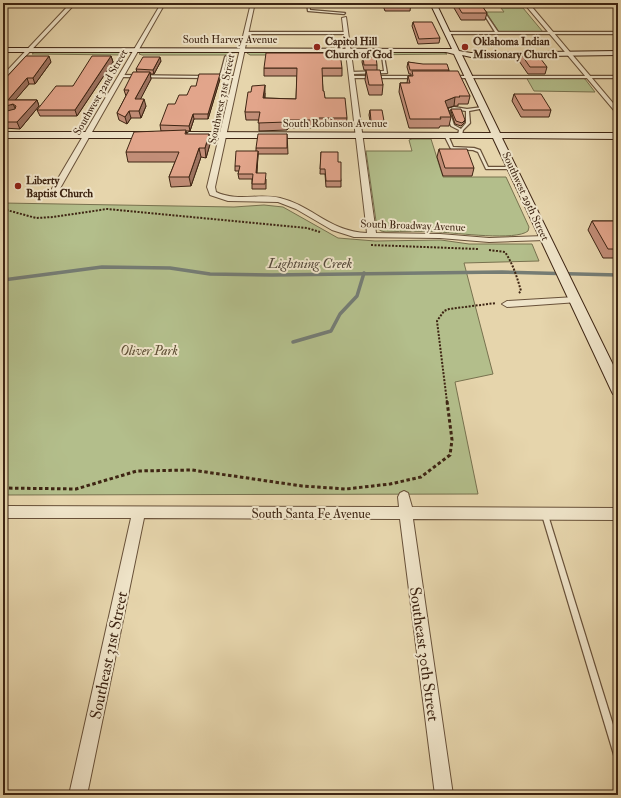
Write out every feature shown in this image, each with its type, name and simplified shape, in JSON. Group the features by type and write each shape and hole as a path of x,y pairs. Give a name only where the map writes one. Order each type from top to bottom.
{"street":[{"path":"4,77 72,4"},
{"name":"Southwest 32nd Street","path":"54,192 162,4"},
{"name":"Southwest 31st Street","path":"217,196 212,191 211,187 252,4"},
{"path":"3,5 297,4"},
{"path":"434,4 479,6 527,4 618,6"},
{"name":"Southwest 29th Street","path":"434,4 618,390"},
{"path":"527,4 618,113"},
{"path":"344,16 372,236"},
{"name":"South Harvey Avenue","path":"3,50 226,56 240,53"},
{"name":"South Harvey Avenue","path":"3,56 134,53 348,53 446,50 457,54"},
{"name":"South Harvey Avenue","path":"348,53 383,56 618,53"},
{"name":"South Robinson Avenue","path":"178,135 446,135 461,132 497,136 618,136"},
{"path":"3,135 162,135"},
{"name":"South Broadway Avenue","path":"217,196 228,200 264,198 281,200 301,209 342,232 354,236 440,236 490,240 546,238"},
{"path":"502,303 573,295"},
{"name":"Southeast 30th Street","path":"404,497 444,795"},
{"name":"South Santa Fe Avenue","path":"3,512 138,514 618,514"},
{"name":"Southeast 31st Street","path":"78,795 138,514"}],"lane":[{"path":"308,3 309,11 335,13 344,16"},
{"path":"479,6 497,33"},
{"path":"246,33 346,33"},
{"path":"448,33 618,33"},
{"path":"221,77 226,56"},
{"path":"351,75 386,72 383,56"},
{"path":"351,75 422,77"},
{"path":"121,76 235,77"},
{"path":"453,77 618,77"},
{"path":"466,110 468,123 461,132 453,126 448,110 454,108 466,110 483,108"},
{"path":"446,135 452,148 474,149 479,151 490,175"},
{"path":"486,168 512,168"},
{"path":"544,515 618,756"}],"path":[{"path":"3,209 36,218 90,209 137,211 307,228 324,234"},
{"path":"364,244 386,247 480,250"},
{"path":"487,250 505,252 509,257 521,291 514,294"},
{"path":"3,488 76,488 137,470 192,470 302,486 346,488 390,484 421,477 450,455 452,440 437,321 444,311 449,309 502,303"}],"green space":[{"path":"501,8 523,8 543,32 499,32 486,12 504,12"},
{"path":"35,52 128,52 123,55 32,54"},
{"path":"141,52 235,53 231,55 142,55 139,54"},
{"path":"443,52 447,54 361,55 357,53"},
{"path":"247,53 339,53 336,55 250,55"},
{"path":"526,77 582,78 585,79 595,92 534,91"},
{"path":"431,139 443,177 506,177 529,227 528,231 512,236 486,236 426,231 386,232 377,228 366,151 412,151 409,140"},
{"name":"Oliver Park","path":"3,203 234,207 264,205 283,207 338,238 375,241 441,240 469,244 532,244 539,261 464,263 493,374 455,382 478,494 3,495"}],"building":[{"path":"456,3 480,3 487,13 462,13"},
{"path":"413,22 432,22 440,38 419,39"},
{"path":"266,53 340,53 342,68 322,68 323,91 325,98 345,98 347,118 319,118 319,120 288,120 287,122 258,123 260,112 245,112 248,92 251,92 252,86 265,85 263,98 296,99 297,68 264,68"},
{"path":"521,54 537,54 547,67 530,67"},
{"path":"26,56 49,56 33,78 27,78 8,100 37,100 17,122 3,122 3,112 15,109 16,106 13,104 3,107 3,81"},
{"path":"92,56 111,56 75,110 37,110 56,86 73,86"},
{"path":"143,57 160,57 153,70 136,69"},
{"path":"363,57 376,57 377,65 364,65"},
{"path":"408,62 423,64 447,64 449,70 410,70"},
{"path":"366,70 380,70 383,85 369,85"},
{"path":"412,71 458,71 470,96 459,96 460,97 455,97 445,101 451,117 440,117 441,119 410,119 400,83 410,83 408,76 413,76"},
{"path":"133,72 150,72 135,99 144,99 139,111 129,111 125,117 117,113 129,90 124,90"},
{"path":"199,74 220,74 208,114 193,114 189,126 160,125 168,104 175,104 179,95 187,95 191,86 196,86"},
{"path":"514,94 541,94 551,110 523,110"},
{"path":"451,109 461,109 465,120 462,123 456,121"},
{"path":"370,110 382,110 384,121 371,121"},
{"path":"186,130 185,134 209,134 205,148 199,148 189,177 169,177 179,152 126,152 134,132"},
{"path":"258,134 287,134 287,148 256,148"},
{"path":"439,149 467,149 474,168 445,168"},
{"path":"236,151 258,151 256,173 266,173 265,184 252,184 253,174 238,174 240,166 235,166"},
{"path":"321,152 338,152 338,162 341,162 341,181 326,181 325,169 320,169"},
{"path":"592,221 618,221 618,249 608,249"}],"waterway":[{"name":"Lightning Creek","path":"3,280 102,267 170,268 210,274 364,274"},
{"name":"Lightning Creek","path":"364,274 502,272 618,275"},
{"path":"293,342 331,331 340,314 357,296 364,274"}],"place":[{"name":"Capitol Hill Church of God","path":"317,47"},
{"name":"Oklahoma Indian Missionary Church","path":"465,47"},
{"name":"Liberty Baptist Church","path":"18,186"}]}
